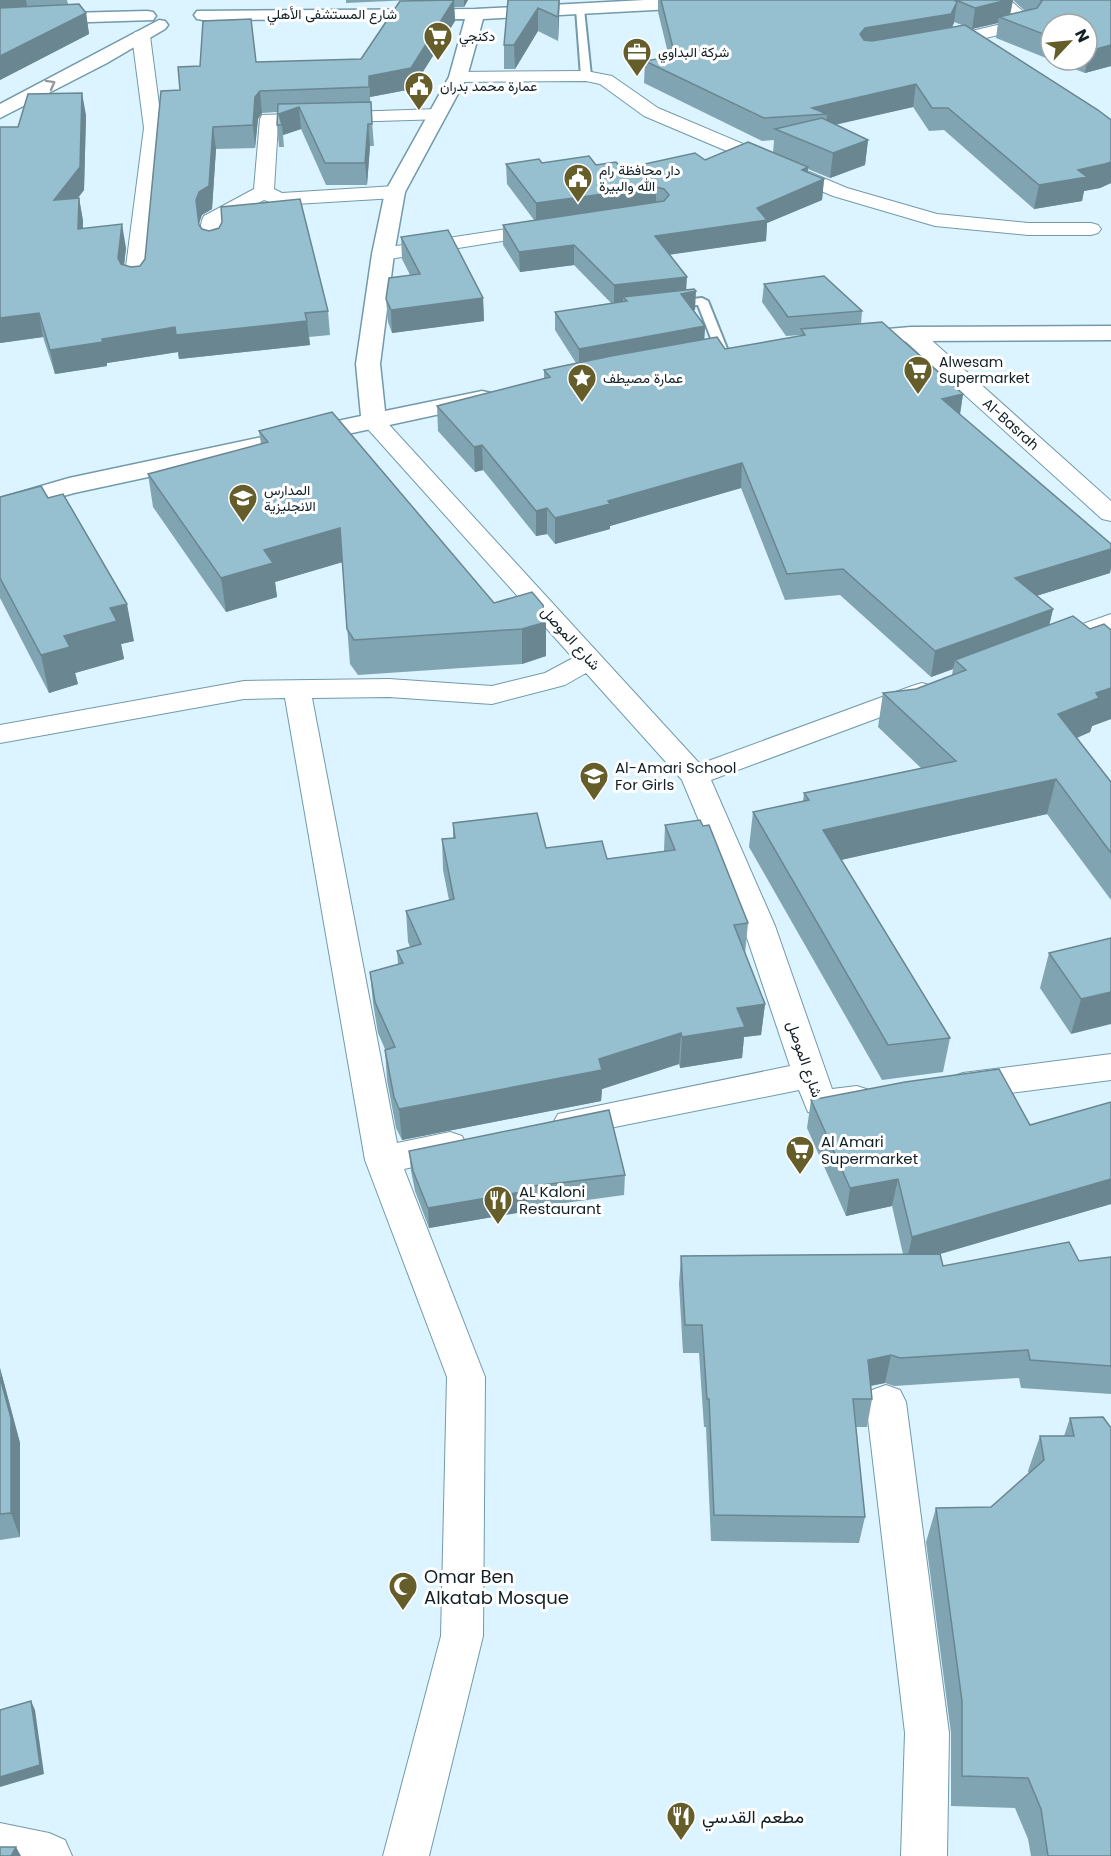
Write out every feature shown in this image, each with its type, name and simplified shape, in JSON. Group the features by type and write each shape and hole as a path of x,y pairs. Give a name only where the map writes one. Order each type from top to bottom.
{"street":[{"name":"شارع المستشفى الأهلي","path":"0,23 178,15 475,14 748,0"},
{"path":"920,47 1027,23 1000,0"},
{"path":"374,422 368,364 383,254 395,192 458,77 475,14"},
{"path":"0,112 178,15"},
{"path":"135,282 153,128 141,36"},
{"path":"458,77 586,76 606,80 651,112 840,192 935,220 1098,235 1111,221"},
{"path":"264,192 269,119 437,115"},
{"path":"264,192 279,199 395,192"},
{"path":"213,246 211,220 264,192"},
{"path":"383,254 559,227"},
{"path":"829,342 911,334 1111,333"},
{"name":"Al-Basrah","path":"911,334 1111,514"},
{"path":"711,353 746,349"},
{"path":"0,506 69,486 508,393"},
{"name":"شارع الموصل","path":"374,422 694,776 759,926 820,1103 890,1095"},
{"path":"1043,647 1111,622"},
{"path":"0,734 244,690 389,688 492,695 555,679 591,660"},
{"path":"694,776 942,685"},
{"path":"297,690 383,1160 466,1377 462,1636 406,1856"},
{"path":"936,1089 1111,1067"},
{"path":"544,1128 810,1075"},
{"path":"383,1160 475,1141"},
{"path":"886,1402 927,1733 924,1856"},
{"path":"0,1846 53,1856"}],"lane":[{"path":"580,9 586,76"},
{"path":"657,306 702,300 711,353"}],"building":[{"path":"454,0 411,68 369,76 369,87 260,91 255,97 253,125 213,127 209,186 199,192 196,200 199,225 202,229 209,231 219,228 222,222 221,207 300,199 328,311 305,313 307,321 176,335 175,327 50,350 39,313 0,318 0,127 18,127 28,94 82,93 80,167 54,200 79,198 78,229 122,224 118,258 121,264 131,267 140,266 145,259 161,91 180,90 178,67 200,66 203,21 251,19 256,62 361,59 400,1"},
{"path":"508,0 559,0 558,17 538,8 514,45 504,45"},
{"path":"661,0 954,0 957,2 951,14 865,28 860,34 864,40 872,41 965,25 1111,120 1111,162 1078,170 1087,177 1039,185 948,108 932,108 916,84 812,108 827,114 764,118 645,61 675,56"},
{"path":"956,0 1007,0 975,8"},
{"path":"1040,0 1111,0 1111,45 1099,48 1099,12 1039,12 1039,32 999,17 1037,8 1042,1"},
{"path":"79,4 86,13 0,56 0,8"},
{"path":"371,102 372,124 368,124 365,163 325,163 299,107 279,114 282,125 277,125 278,104"},
{"path":"822,118 868,140 833,153 775,129"},
{"path":"748,142 808,167 802,170 824,179 757,208 767,220 655,236 687,277 614,285 574,245 519,252 503,225 664,201 669,195 664,189 656,187 536,203 506,164 539,159 542,163 589,156 596,165 616,162 622,169 695,153 705,160"},
{"path":"448,230 483,298 391,310 386,299 389,278 420,274 401,237"},
{"path":"824,276 862,311 788,317 764,284"},
{"path":"694,289 696,291 681,294 705,326 579,349 555,312 627,301 623,297"},
{"path":"882,322 963,394 942,399 1111,544 1111,549 1015,578 1053,609 935,651 843,569 787,574 742,463 608,501 610,504 555,518 547,508 536,511 482,445 474,447 437,406 550,377 544,370 611,356 717,337 725,349 805,335 801,329"},
{"path":"332,412 494,603 532,592 543,605 546,622 522,629 354,640 347,629 340,528 264,550 273,563 221,578 148,474 268,442 259,431"},
{"path":"41,486 48,498 63,494 127,604 110,608 117,621 64,636 70,647 41,655 0,578 0,497"},
{"path":"1073,616 1090,629 1104,624 1111,630 1111,688 1096,693 1099,698 1058,714 1111,782 1111,853 1056,779 823,830 950,1038 888,1045 753,812 809,800 804,793 956,761 883,693 916,689 966,670 955,660"},
{"path":"537,813 546,848 602,841 607,859 675,850 665,825 700,820 703,826 709,825 748,923 734,925 765,1004 737,1008 745,1027 682,1037 681,1033 599,1059 602,1070 399,1109 394,1097 385,1050 395,1047 375,1002 370,972 403,963 397,951 421,944 406,911 454,899 442,839 455,838 453,823"},
{"path":"1111,938 1111,992 1081,999 1049,953"},
{"path":"999,1069 1030,1125 1111,1102 1111,1179 912,1237 898,1179 850,1188 811,1100 905,1082"},
{"path":"609,1110 625,1175 526,1187 527,1191 428,1208 413,1171 409,1151"},
{"path":"1069,1242 1079,1261 1111,1257 1111,1366 1030,1360 1028,1350 900,1358 891,1355 868,1360 872,1399 853,1399 865,1517 714,1515 709,1399 707,1399 702,1325 685,1325 681,1256 940,1254 943,1266"},
{"path":"0,1377 11,1418 11,1513 0,1514"},
{"path":"1103,1417 1111,1428 1111,1856 1048,1856 1041,1809 1028,1778 962,1776 962,1701 936,1508 991,1507 1044,1460 1040,1436 1074,1436 1070,1418"},
{"path":"31,1701 40,1765 0,1777 0,1710"},
{"path":"0,1847 16,1847 11,1856 0,1856"}],"place":[{"name":"دكنجي","path":"438,62"},
{"name":"شركة البداوي","path":"637,78"},
{"name":"عمارة محمد بدران","path":"419,112"},
{"name":"دار محافظة رام الله والبيرة","path":"578,204"},
{"name":"Alwesam Supermarket","path":"918,396"},
{"name":"عمارة مصيطف","path":"582,404"},
{"name":"المدارس الانجليزية","path":"243,524"},
{"name":"Al-Amari School For Girls","path":"594,802"},
{"name":"Al Amari Supermarket","path":"800,1176"},
{"name":"AL Kaloni Restaurant","path":"498,1226"},
{"name":"Omar Ben Alkatab Mosque","path":"403,1612"},
{"name":"مطعم القدسي","path":"681,1842"}]}
